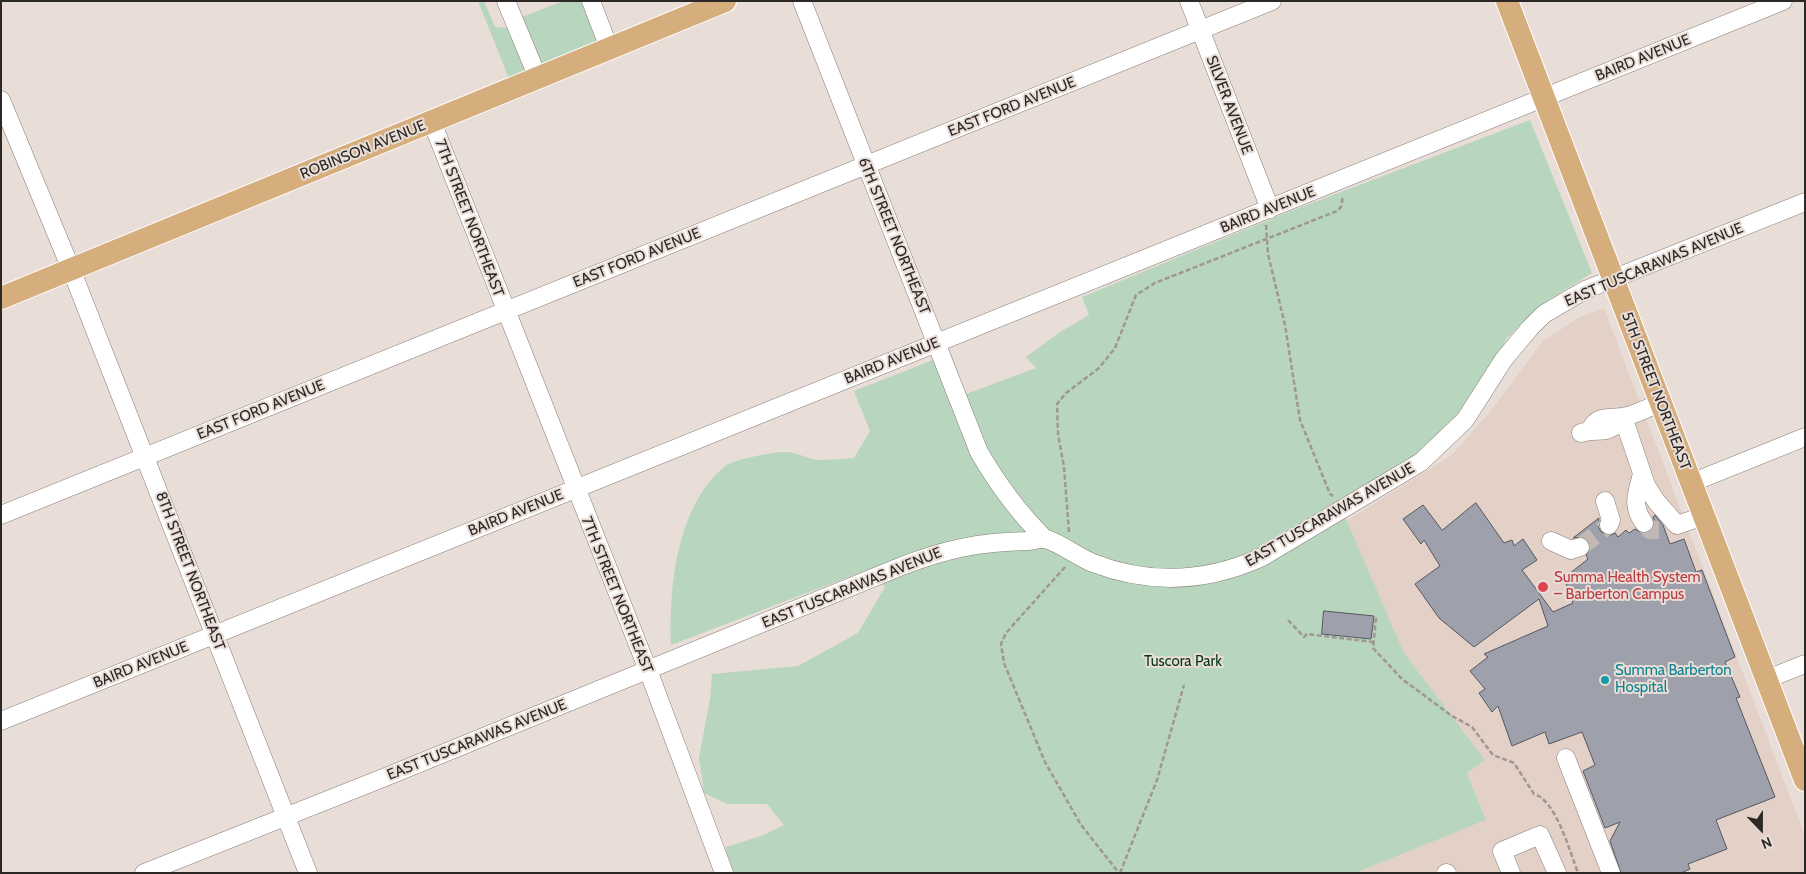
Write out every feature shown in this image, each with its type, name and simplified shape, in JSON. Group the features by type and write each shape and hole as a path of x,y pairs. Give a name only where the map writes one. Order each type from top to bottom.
{"main road":[{"name":"ROBINSON AVENUE","path":"1,298 725,1"},
{"name":"5TH STREET NORTHEAST","path":"1507,1 1805,780"}],"street":[{"path":"506,1 538,78"},
{"path":"591,1 610,48"},
{"name":"6TH STREET NORTHEAST","path":"802,1 979,452 999,487 1014,507 1045,539"},
{"name":"SILVER AVENUE","path":"1189,1 1267,210"},
{"name":"EAST FORD AVENUE","path":"1,515 1272,1"},
{"name":"BAIRD AVENUE","path":"1,721 1783,1"},
{"name":"8TH STREET NORTHEAST","path":"1,100 71,269 308,873"},
{"name":"7TH STREET NORTHEAST","path":"432,122 648,670 724,873"},
{"name":"EAST TUSCARAWAS AVENUE","path":"144,873 930,556 958,547 1045,539 1095,564 1132,575 1159,579 1217,574 1262,557 1421,462 1456,432 1516,342 1544,314 1585,290 1805,202"},
{"path":"1586,431 1600,433 1614,428 1623,417 1660,403"},
{"path":"1623,417 1642,474 1671,528 1704,516"},
{"path":"1692,483 1805,437"},
{"path":"1642,474 1636,498 1636,512 1644,523"},
{"path":"1605,501 1611,520 1609,525"},
{"path":"1551,540 1571,550 1580,547"},
{"path":"1767,679 1805,664"},
{"path":"1566,758 1612,873"},
{"path":"1511,873 1502,851 1540,835 1557,873"}],"path":[{"path":"1184,685 1157,780 1120,873 1081,825 1045,762 1004,663 1001,644 1006,633 1076,555 1071,540 1067,513 1064,467 1058,434 1057,404 1066,393 1099,368 1115,348 1127,320 1130,304 1142,290 1337,211 1343,199 1340,181"},
{"path":"1267,210 1268,254 1285,326 1300,420 1330,494 1347,507"},
{"path":"1376,618 1373,642 1375,652 1402,680 1452,716 1472,727 1493,755 1514,763 1534,794 1541,796 1553,810 1578,873"},
{"path":"1288,620 1304,636 1307,634 1373,642"}],"shaded area":[{"name":"Summa Health System – Barberton Campus","path":"1604,308 1805,836 1805,873 1355,873 1486,820 1467,773 1485,760 1404,653 1346,521 1452,455 1488,414 1543,341 1580,317"}],"green space":[{"path":"478,1 484,1 495,27 510,28 526,67 526,75 510,81"},
{"path":"563,1 584,1 599,44 545,67 540,61 522,17"},
{"name":"Tuscora Park","path":"1530,120 1592,273 1542,304 1506,339 1498,359 1472,402 1414,457 1340,505 1404,653 1485,760 1467,773 1486,820 1355,873 727,873 726,847 764,835 784,825 767,804 727,804 704,793 699,758 710,699 712,674 798,666 858,633 885,587 867,570 671,645 674,574 686,526 695,504 708,484 724,467 743,459 783,452 820,460 854,458 870,431 854,391 951,353 966,394 1036,368 1026,357 1060,332 1089,315 1082,297 1283,214"}],"building":[{"name":"Summa Barberton Hospital","path":"1476,503 1504,543 1512,540 1514,546 1523,539 1537,560 1522,570 1553,612 1573,603 1564,578 1588,559 1586,555 1590,549 1587,539 1582,537 1573,538 1599,518 1598,526 1601,532 1610,536 1615,533 1618,537 1626,530 1629,533 1635,529 1644,534 1649,532 1654,528 1653,517 1655,515 1663,525 1670,544 1684,539 1696,572 1702,570 1735,657 1725,662 1740,697 1736,698 1775,797 1716,820 1727,849 1688,864 1690,869 1681,873 1621,873 1610,841 1620,822 1605,828 1583,771 1595,765 1582,732 1549,744 1545,732 1512,746 1498,706 1492,712 1479,693 1485,689 1470,671 1488,657 1484,654 1548,626 1539,599 1474,647 1439,618 1415,584 1440,566 1424,540 1421,544 1403,519 1423,505 1442,530"},
{"path":"1324,611 1374,616 1371,639 1322,634"}],"tunnel":[{"path":"1644,523 1650,530 1665,530"},
{"path":"1580,547 1609,525"}],"place":[{"name":"Summa Health System – Barberton Campus","path":"1543,587"},
{"name":"Summa Barberton Hospital","path":"1605,680"}]}
